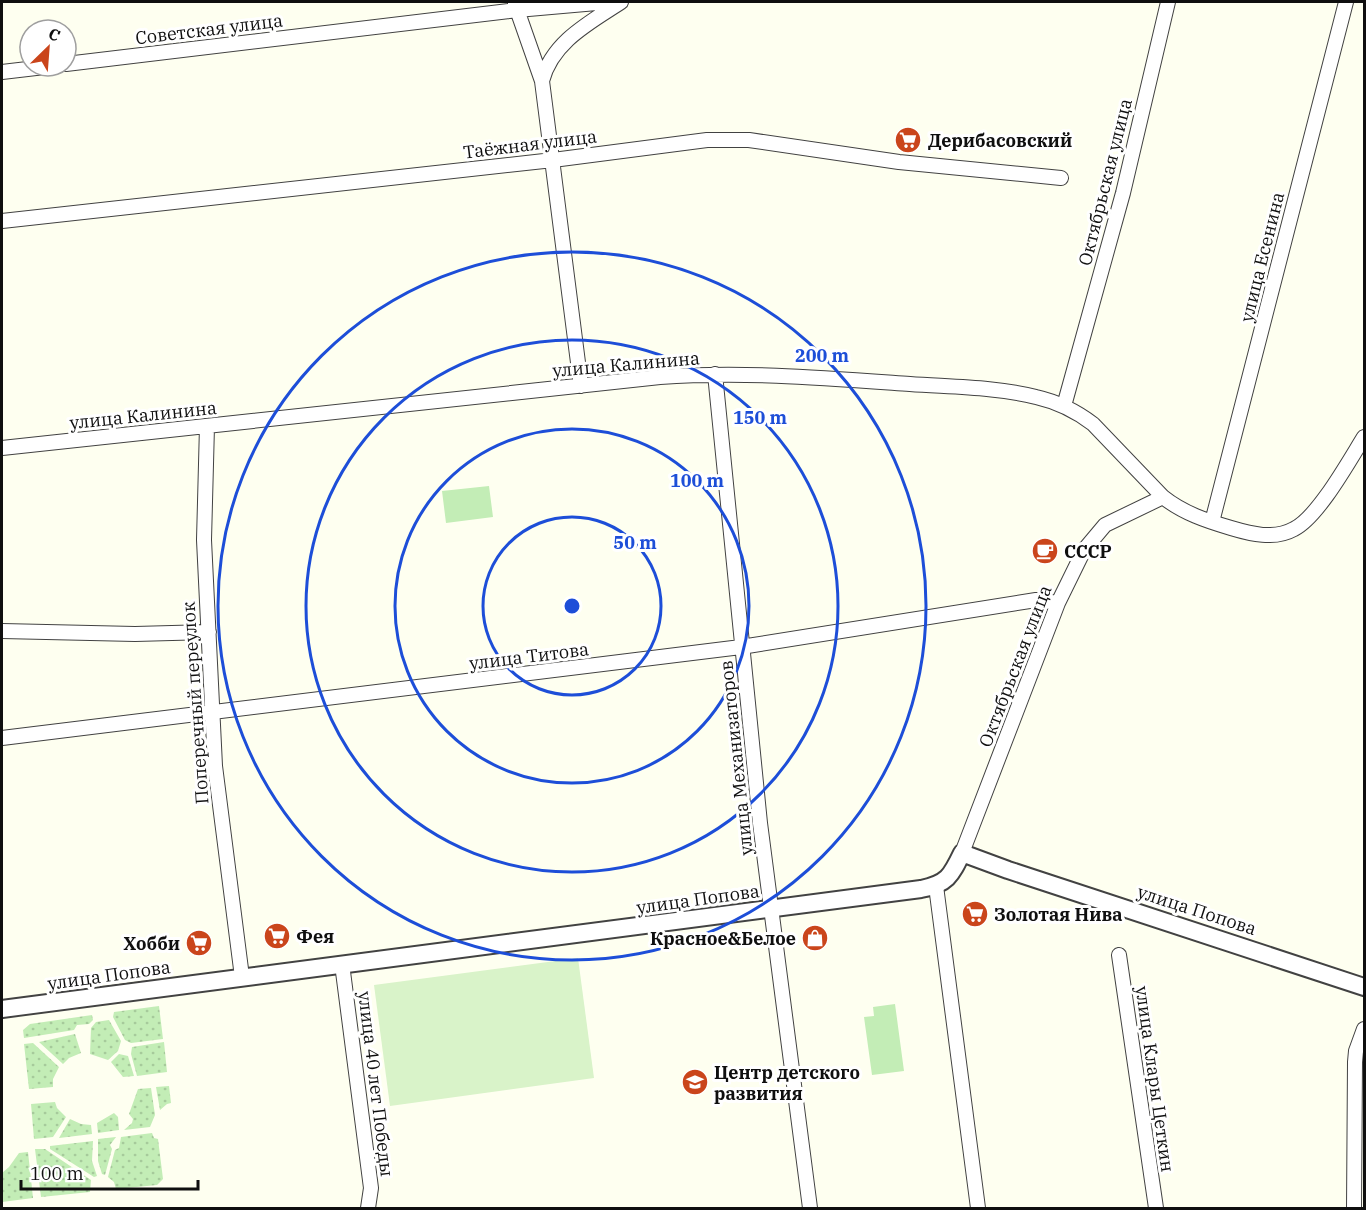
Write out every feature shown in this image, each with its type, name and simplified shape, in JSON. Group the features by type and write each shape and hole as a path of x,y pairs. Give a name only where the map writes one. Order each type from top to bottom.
{"street":[{"name":"Советская улица","path":"78,62 516,6 608,2"},
{"path":"542,81 545,69 559,47 577,31 621,2"},
{"name":"Октябрьская улица","path":"1064,406 1123,193 1168,2"},
{"name":"улица Есенина","path":"1212,522 1346,2"},
{"path":"516,6 542,81 580,386"},
{"path":"2,72 18,70"},
{"name":"Таёжная улица","path":"2,221 553,160 707,140 749,140 899,162 1061,178"},
{"name":"улица Калинина","path":"2,448 660,377 715,374 798,376 1010,392 1034,396 1064,406 1094,424 1163,497 1187,513 1253,534 1266,535 1286,533 1295,529 1319,505 1365,437"},
{"name":"улица Механизаторов","path":"715,374 760,823 810,1209"},
{"name":"Поперечный переулок","path":"207,426 204,540 215,766 242,977"},
{"name":"Октябрьская улица","path":"962,853 1074,567 1094,537 1106,525 1163,497"},
{"name":"улица Титова","path":"2,738 741,647 1036,600 1058,603"},
{"path":"2,631 135,634 209,632"},
{"path":"940,884 950,876 962,853"},
{"name":"улица Попова","path":"962,853 992,865 1365,987"},
{"path":"940,884 967,867 992,865"},
{"path":"940,884 978,1209"},
{"name":"улица Попова","path":"2,1009 772,909 940,884"},
{"name":"улица Клары Цеткин","path":"1119,955 1156,1209"},
{"name":"улица 40 лет Победы","path":"342,964 371,1188 368,1209"},
{"path":"1354,1209 1355,1062 1356,1051 1365,1029"}],"green space":[{"path":"489,486 493,517 446,523 442,491"},
{"path":"578,958 594,1078 390,1106 374,985"},
{"path":"895,1004 904,1071 872,1075 864,1017 874,1016 873,1007"},
{"path":"159,1006 163,1039 131,1043 125,1040 113,1017 114,1012"},
{"path":"92,1015 93,1020 89,1024 77,1025 74,1030 24,1038 23,1030 30,1024"},
{"path":"109,1020 121,1041 118,1051 108,1060 90,1054 91,1028 96,1022"},
{"path":"75,1034 81,1053 69,1058 63,1064 39,1042"},
{"path":"164,1042 167,1072 137,1076 131,1054 132,1047"},
{"path":"33,1043 59,1067 53,1079 53,1087 29,1089 24,1044"},
{"path":"119,1054 128,1056 134,1076 123,1077 111,1062"},
{"path":"169,1086 171,1103 160,1110 156,1087"},
{"path":"151,1088 155,1115 150,1127 124,1130 132,1123 133,1119 129,1114 138,1089"},
{"path":"55,1102 57,1108 66,1117 53,1137 34,1139 31,1104"},
{"path":"114,1113 118,1117 119,1130 98,1133 97,1123"},
{"path":"70,1119 91,1125 92,1134 59,1138"},
{"path":"152,1133 154,1138 158,1139 163,1179 157,1185 116,1189 114,1182 108,1177 121,1137"},
{"path":"116,1137 110,1145 112,1149 105,1175 102,1174 98,1161 98,1139"},
{"path":"93,1141 92,1161 97,1176 94,1177 50,1149 50,1146"},
{"path":"35,1149 45,1149 91,1180 90,1192 41,1197"},
{"path":"28,1152 33,1198 2,1202 2,1173 19,1153"}],"place":[{"name":"Дерибасовский","path":"908,140"},
{"name":"СССР","path":"1045,551"},
{"name":"Золотая Нива","path":"975,914"},
{"name":"Фея","path":"277,936"},
{"name":"Красное&Белое","path":"815,938"},
{"name":"Хобби","path":"199,943"},
{"name":"Центр детского развития","path":"695,1082"}]}
